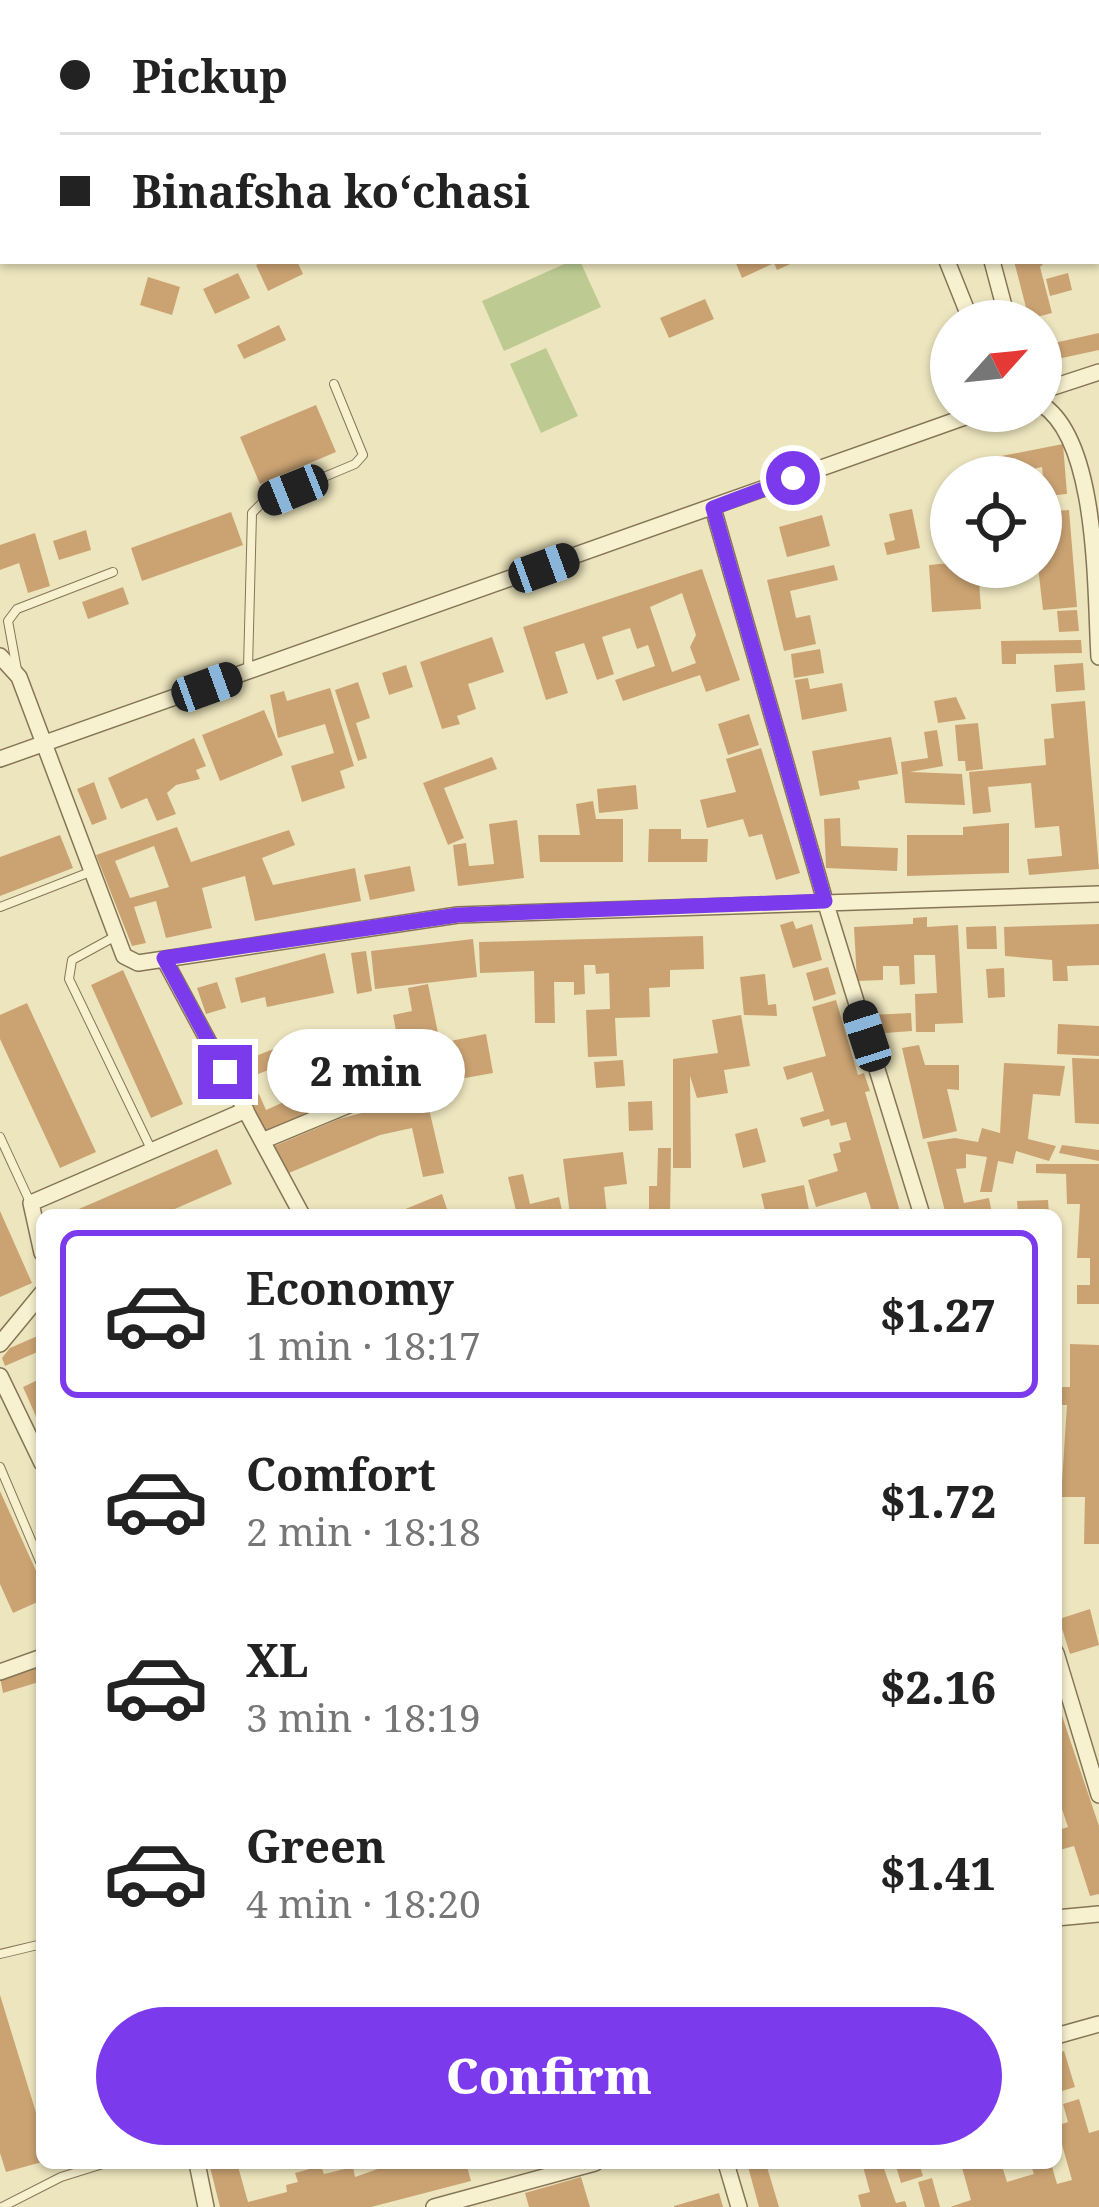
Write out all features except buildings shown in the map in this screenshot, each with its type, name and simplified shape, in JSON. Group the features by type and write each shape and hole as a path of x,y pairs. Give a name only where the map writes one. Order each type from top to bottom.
{"street":[{"path":"948,264 962,300"},
{"path":"993,264 1002,300"},
{"path":"1062,384 1099,372"},
{"path":"1062,420 1075,446 1093,538 1099,657"},
{"path":"0,759 930,430"},
{"path":"713,508 825,901 920,1209"},
{"path":"0,656 19,677 90,872 130,961 458,915 1099,894"},
{"path":"164,958 299,1209"},
{"path":"262,1141 410,1080"},
{"path":"36,1226 31,1203 246,1110"},
{"path":"0,1344 36,1300"},
{"path":"0,1376 36,1451"},
{"path":"0,1672 36,1659"},
{"path":"1062,1673 1099,1796"},
{"path":"1062,1917 1099,1914"},
{"path":"1062,2034 1099,2024"},
{"path":"198,2169 206,2207"},
{"path":"434,2207 573,2169"},
{"path":"728,2169 739,2207"}],"lane":[{"path":"248,672 252,513 262,503 356,464 363,454 334,384"},
{"path":"19,677 8,622 17,609 112,572"},
{"path":"0,907 90,872"},
{"path":"116,936 72,960 69,979 152,1151"},
{"path":"0,1137 31,1203"},
{"path":"0,1467 36,1552"},
{"path":"0,1954 36,1945"},
{"path":"2,2207 87,2169"}],"green space":[{"path":"564,264 581,264 601,307 504,351 482,301"},
{"path":"546,348 578,416 541,433 510,364"}],"route":[{"path":"225,1072 164,958 458,915 825,901 713,508 793,478"}]}
